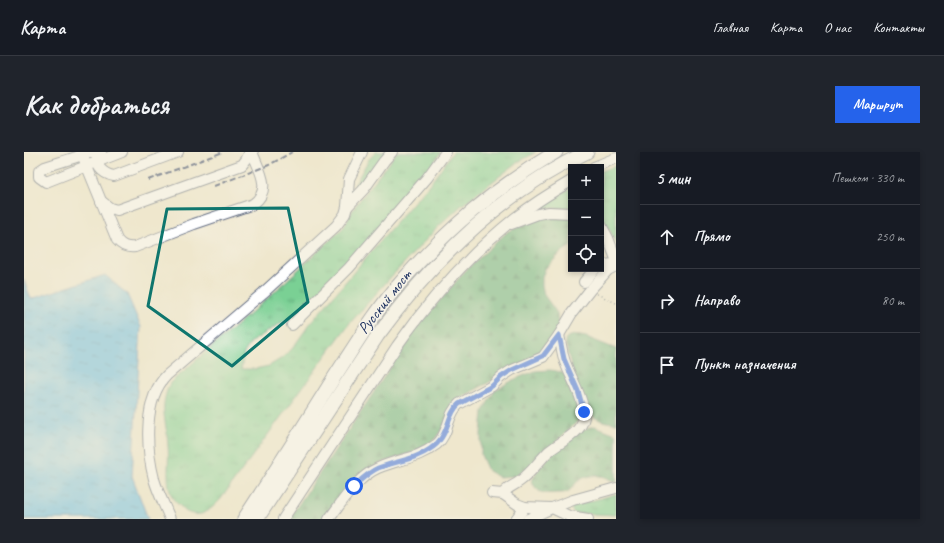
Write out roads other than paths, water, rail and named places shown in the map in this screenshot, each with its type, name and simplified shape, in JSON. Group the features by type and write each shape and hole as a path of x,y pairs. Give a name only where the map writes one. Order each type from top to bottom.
{"main road":[{"name":"Русский мост","path":"244,519 366,328 400,282 446,233 470,212 524,171 556,152"},
{"name":"Русский мост","path":"257,519 378,335 399,306 436,264 456,244 502,204 573,158 587,152"}],"lane":[{"path":"90,156 122,152"},
{"path":"90,156 106,175 114,176 178,152"},
{"path":"90,156 101,201 117,240 121,245 128,248 135,247 194,224 253,204 260,199 264,192 264,184 251,152"},
{"path":"101,201 110,208 117,210 242,165 251,152"},
{"path":"171,517 154,479 149,456 148,423 158,387 167,375 263,293 336,226 345,214 350,179 362,152"},
{"path":"347,207 364,189 392,152"},
{"path":"292,325 349,268 427,178 446,152"},
{"path":"601,164 616,158"},
{"path":"283,519 413,323 462,268 508,224 544,197 568,183"},
{"path":"508,224 513,224 538,214 549,212 568,214"},
{"path":"604,231 616,259"},
{"path":"604,265 616,265"},
{"path":"587,286 616,265"},
{"path":"329,519 354,486 368,474 378,468 416,457 428,451 439,442 444,434 454,408 459,404 492,386 501,377 512,370 543,356 559,335 594,272"},
{"path":"503,494 506,490 528,475 548,453 573,434 583,420 584,412 580,398 564,359 559,335"},
{"path":"528,519 573,500 616,488"},
{"path":"492,493 503,494 517,504 525,507 552,508 569,516 588,519"},
{"path":"516,519 525,507"}],"water":[{"path":"105,275 127,294 141,327 132,476 148,519 24,519 24,280 31,299"}],"railway":[{"path":"148,180 223,152"},
{"path":"214,186 269,165 292,152"}]}
